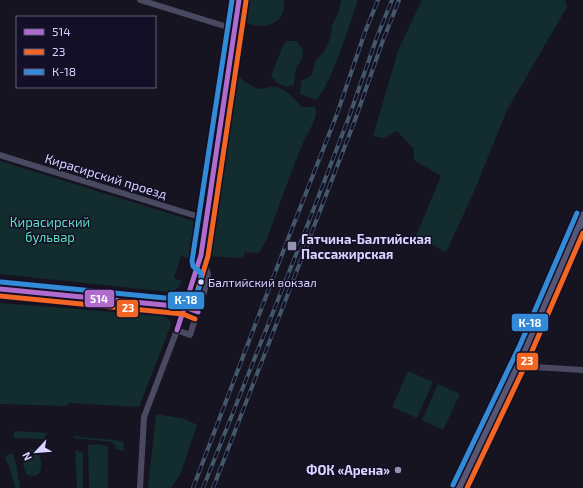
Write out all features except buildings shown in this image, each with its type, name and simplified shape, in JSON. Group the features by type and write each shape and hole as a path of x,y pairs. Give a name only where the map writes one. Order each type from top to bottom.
{"street":[{"path":"140,0 234,29"},
{"path":"140,488 144,417 177,330 199,262 239,0"},
{"name":"Кирасирский проезд","path":"0,155 206,219"},
{"path":"459,488 518,366 583,216"},
{"path":"177,330 190,335 208,283 209,274 207,268 199,262"},
{"path":"0,289 185,307 198,312"},
{"path":"518,366 583,370"}],"green space":[{"path":"247,0 284,0 283,13 276,22 265,26 249,24 244,21"},
{"path":"341,0 358,0 334,69 322,93 316,100 300,94 301,81 311,76 316,60 323,53 331,37 332,25 339,11"},
{"path":"422,0 565,0 567,7 507,110 473,194 446,252 416,236 441,176 414,160 414,149 397,131 384,138 373,136 399,48"},
{"path":"287,41 296,41 302,48 303,52 302,58 295,71 294,85 291,86 284,86 271,76 283,45"},
{"path":"234,74 255,88 280,88 288,93 302,107 315,107 316,111 316,115 294,165 267,239 259,253 245,252 243,258 208,256 221,174"},
{"name":"Кирасирский бульвар","path":"0,161 197,222 191,259 181,256 174,278 182,281 179,287 170,292 0,274"},
{"path":"0,303 164,316 170,320 171,325 139,407 70,403 66,406 0,404"},
{"path":"408,371 433,382 417,418 392,407"},
{"path":"438,384 460,394 443,430 422,420"},
{"path":"156,414 185,419 197,425 180,475 171,488 148,488"},
{"path":"14,431 47,433 44,439 14,438"},
{"path":"73,436 123,441 124,451 116,449 112,442 74,438"},
{"path":"98,444 108,447 108,488 89,488 88,445"},
{"path":"31,449 37,450 41,465 39,473 32,476 26,474 23,458 25,452"},
{"path":"75,450 83,453 83,488 77,488"},
{"path":"9,454 13,454 16,463 20,488 15,488 9,466 5,458"}],"railway":[{"path":"193,488 337,114 365,32 378,0"},
{"path":"203,488 299,247 392,0"},
{"path":"213,488 355,120 399,0"}],"transit line":[{"name":"К-18","path":"1,282 186,300 194,303 201,282 201,273 193,266 192,261 232,0"},
{"name":"514","path":"177,330 201,255 239,0"},
{"name":"23","path":"192,309 208,256 246,1"},
{"name":"К-18","path":"453,485 520,345 577,213"},
{"name":"23","path":"467,488 532,351 583,233"},
{"name":"514","path":"0,289 185,307 198,312"},
{"name":"23","path":"0,296 183,314 195,319"}],"place":[{"name":"Гатчина-Балтийская Пассажирская","path":"292,246"},
{"name":"Балтийский вокзал","path":"201,282"},
{"name":"ФОК «Арена»","path":"398,470"}]}
